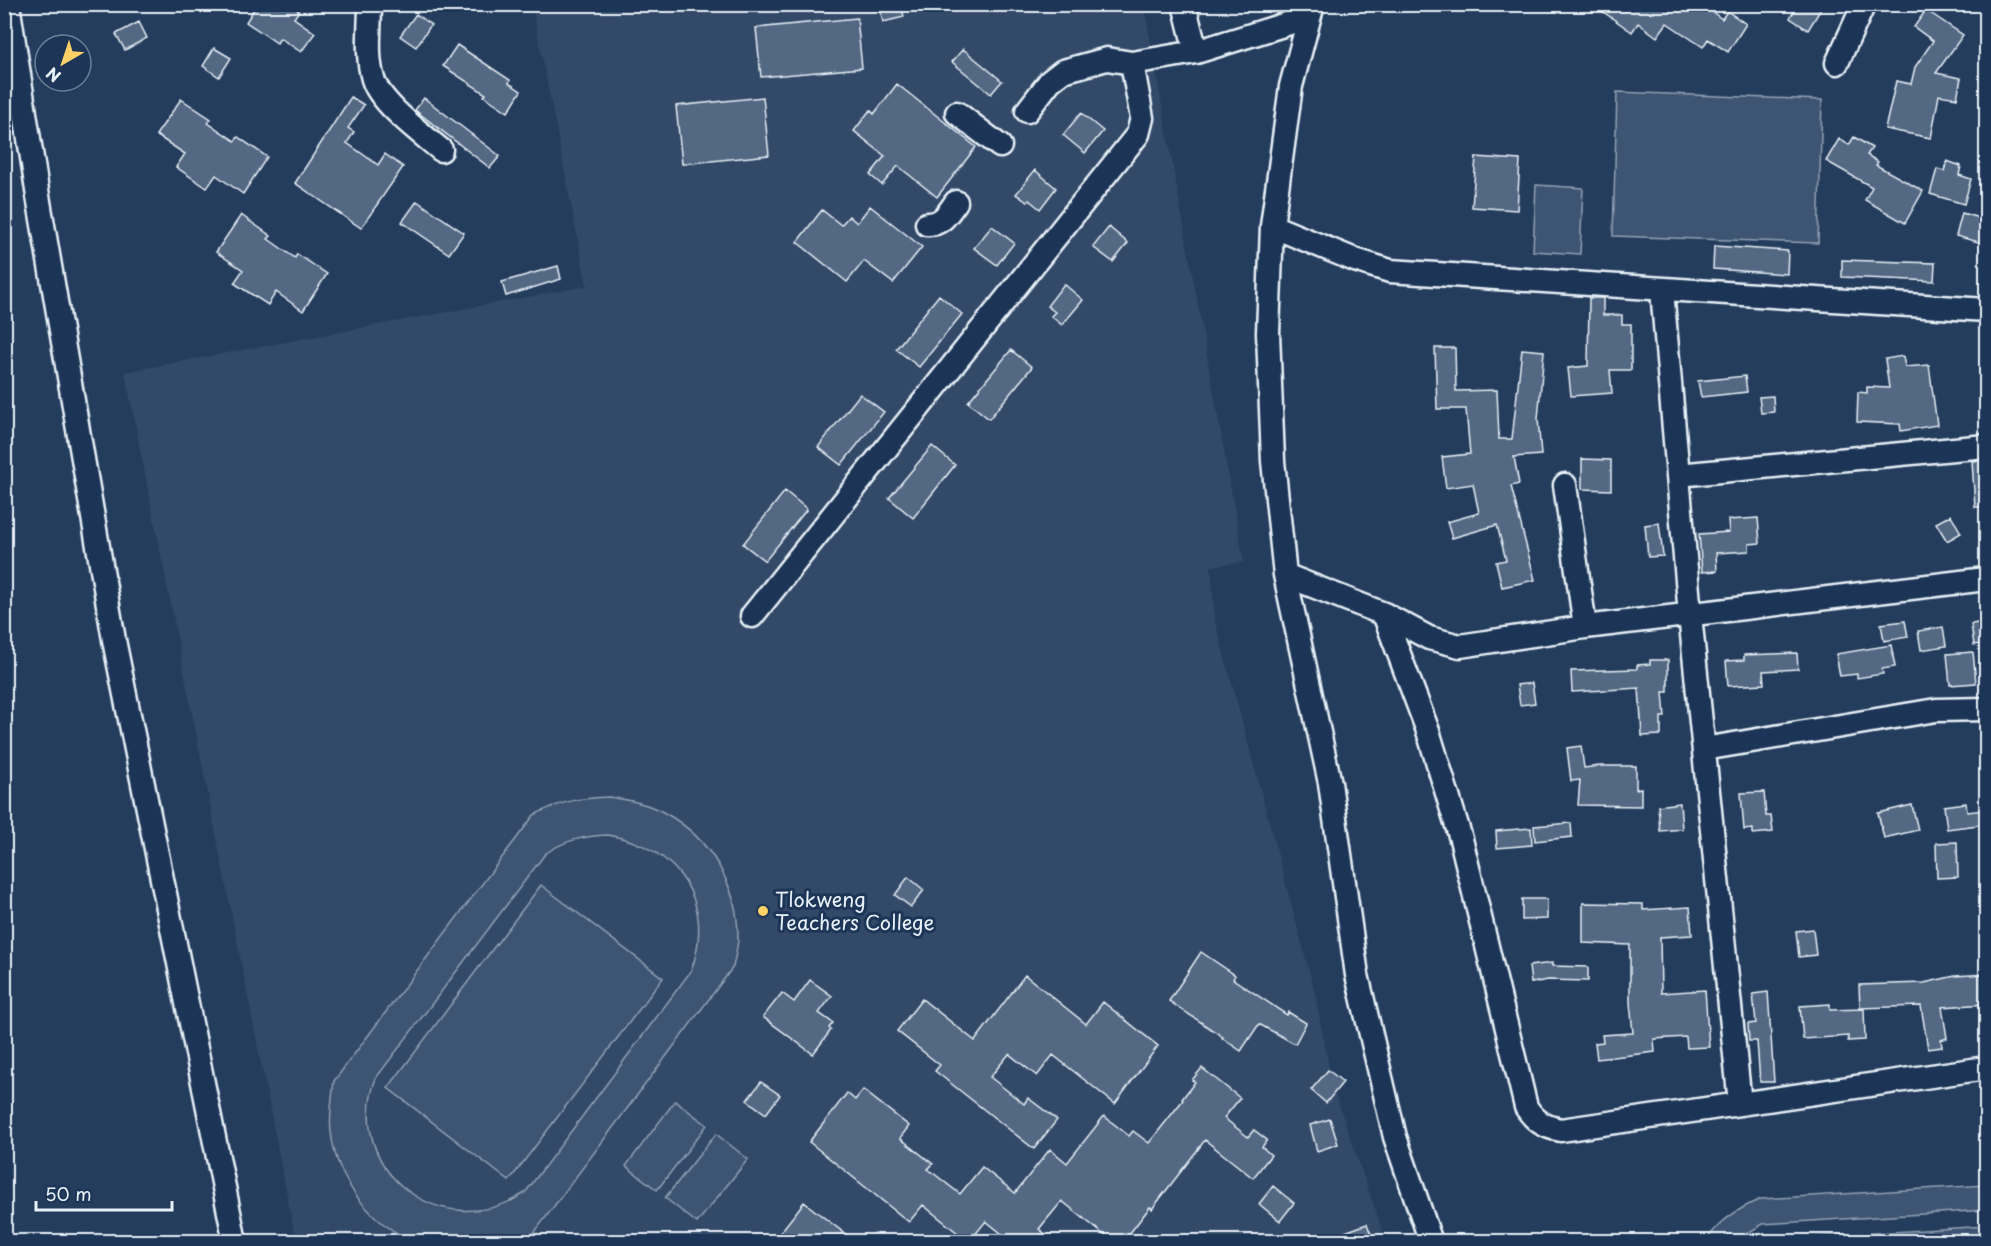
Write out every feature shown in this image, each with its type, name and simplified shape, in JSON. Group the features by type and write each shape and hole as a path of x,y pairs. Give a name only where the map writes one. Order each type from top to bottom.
{"street":[{"path":"8,4 37,190 114,640 235,1242"},
{"path":"370,4 370,67 377,89 391,106 441,150"},
{"path":"1184,4 1196,52"},
{"path":"1837,63 1863,4"},
{"path":"1027,111 1050,81 1063,71 1107,59 1132,63 1196,52 1311,11"},
{"path":"1311,11 1291,86 1272,226 1268,333 1273,461 1285,575 1330,783 1357,975 1395,1137 1431,1242"},
{"path":"752,616 1138,134 1142,118 1132,63"},
{"path":"957,112 1000,146"},
{"path":"927,224 935,224 942,219 956,202"},
{"path":"1272,226 1355,260 1390,271 1986,316"},
{"path":"1662,290 1690,615 1740,1104"},
{"path":"1678,475 1986,446"},
{"path":"1565,485 1585,627"},
{"path":"1285,575 1384,614 1429,638 1460,646 1585,627 1986,579"},
{"path":"1384,614 1428,730 1461,839 1526,1107 1532,1117 1541,1124 1561,1130 1986,1068"},
{"path":"1704,749 1936,710 1986,709"}],"shaded area":[{"path":"532,5 1144,5 1244,562 1211,566 1215,621 1314,989 1333,1088 1386,1241 296,1241 125,372 587,286"},
{"path":"1617,92 1822,100 1818,243 1613,236"},
{"path":"1536,185 1583,188 1580,254 1533,251"},
{"path":"610,797 644,804 663,812 680,822 708,849 727,882 733,901 738,940 733,967 534,1233 517,1241 416,1242 384,1224 358,1199 348,1183 334,1150 331,1132 334,1081 534,815 562,803","holes":["608,835 633,841 672,865 685,882 694,901 698,922 697,946 691,971 525,1193 494,1207 462,1210 433,1204 407,1190 387,1169 373,1143 369,1112 376,1078 545,854 567,842 591,836"]},
{"path":"541,885 663,978 509,1181 388,1088"},
{"path":"675,1101 707,1125 657,1190 626,1166"},
{"path":"716,1134 748,1159 697,1223 665,1198"},
{"path":"1986,1185 1986,1210 1763,1224 1737,1241 1706,1241 1730,1216 1761,1199"},
{"path":"1986,1226 1986,1241 1766,1242 1766,1240"}],"building":[{"path":"257,4 289,4 299,11 294,18 315,33 301,52 280,38 277,43 246,22"},
{"path":"879,4 901,4 904,17 883,22"},
{"path":"1592,4 1669,4 1680,12 1684,4 1701,4 1722,19 1727,11 1746,24 1728,52 1708,39 1703,47 1667,23 1657,37 1638,23 1632,32"},
{"path":"1798,4 1824,4 1808,30 1790,18"},
{"path":"1926,10 1963,35 1936,73 1961,78 1957,98 1939,95 1931,138 1885,129 1896,81 1911,84 1915,67 1933,41 1914,27"},
{"path":"416,14 431,25 416,47 400,36"},
{"path":"857,18 862,68 761,77 756,28"},
{"path":"139,22 147,38 125,50 116,34"},
{"path":"457,45 510,80 509,83 521,91 508,112 484,96 486,94 443,66"},
{"path":"214,48 231,58 219,77 203,66"},
{"path":"963,49 1002,81 991,94 952,62"},
{"path":"897,84 976,147 937,197 898,166 882,185 870,175 885,156 854,131 870,110 874,114"},
{"path":"351,97 364,105 348,128 354,132 347,143 378,165 385,154 403,167 361,228 295,183"},
{"path":"763,97 769,155 682,164 676,106"},
{"path":"424,98 500,156 490,168 415,110"},
{"path":"181,99 211,119 208,123 235,141 238,137 267,157 243,194 216,175 207,188 176,167 185,154 156,135"},
{"path":"1081,113 1103,131 1085,153 1063,135"},
{"path":"1854,137 1872,148 1867,155 1878,162 1876,165 1923,191 1905,223 1865,200 1872,187 1826,161 1839,139 1849,145"},
{"path":"1476,157 1520,160 1517,210 1472,207"},
{"path":"1947,161 1961,166 1959,175 1971,179 1964,204 1930,194 1937,169 1944,171"},
{"path":"1035,170 1056,188 1040,209 1029,200 1027,202 1016,194"},
{"path":"417,201 464,233 449,254 402,222"},
{"path":"870,206 922,247 893,283 864,261 847,282 797,242 822,210 841,225 849,216 857,223"},
{"path":"1962,213 1986,220 1986,244 1956,236"},
{"path":"241,215 271,236 268,239 295,258 297,254 327,274 303,311 276,292 268,305 234,283 243,270 216,252"},
{"path":"992,226 1014,243 997,265 974,248"},
{"path":"1109,227 1128,243 1113,262 1093,247"},
{"path":"1714,246 1788,251 1787,274 1713,269"},
{"path":"1842,260 1935,263 1934,281 1842,277"},
{"path":"558,266 561,279 506,296 502,282"},
{"path":"1064,284 1083,300 1062,325 1051,316 1055,312 1047,306"},
{"path":"939,295 962,314 919,367 896,349"},
{"path":"1589,298 1603,298 1603,315 1622,315 1622,324 1631,324 1631,370 1610,370 1612,393 1571,396 1568,368 1588,366"},
{"path":"1435,348 1455,348 1456,391 1497,390 1499,439 1512,439 1522,349 1544,351 1538,419 1541,455 1514,457 1519,484 1511,486 1535,580 1502,587 1496,562 1506,560 1497,525 1452,538 1447,522 1479,513 1473,484 1446,488 1442,457 1470,454 1466,409 1437,409"},
{"path":"1011,350 1032,367 989,419 968,402"},
{"path":"1903,356 1905,367 1929,365 1937,425 1901,431 1900,424 1857,422 1858,392 1867,393 1867,387 1889,388 1885,359"},
{"path":"1745,376 1747,392 1701,397 1698,381"},
{"path":"860,394 884,412 841,465 818,447"},
{"path":"1773,396 1774,412 1761,413 1759,397"},
{"path":"932,446 955,465 913,518 889,498"},
{"path":"1582,459 1611,460 1611,490 1582,489"},
{"path":"1986,460 1986,507 1975,507 1972,461"},
{"path":"785,491 807,509 765,561 743,544"},
{"path":"1951,515 1961,533 1947,541 1936,523"},
{"path":"1758,518 1760,543 1749,544 1749,551 1716,553 1717,571 1702,572 1699,534 1729,532 1728,520"},
{"path":"1659,523 1663,556 1648,557 1645,525"},
{"path":"1905,621 1908,637 1884,641 1881,624"},
{"path":"1986,622 1986,643 1974,645 1971,624"},
{"path":"1943,627 1946,646 1921,650 1918,631"},
{"path":"1891,645 1895,667 1882,669 1883,674 1857,678 1857,674 1840,676 1836,654"},
{"path":"1973,652 1976,683 1950,685 1947,654"},
{"path":"1797,653 1798,669 1763,671 1764,684 1728,686 1726,661 1744,660 1744,655"},
{"path":"1650,660 1668,660 1668,692 1663,692 1665,717 1661,717 1661,735 1642,736 1639,688 1572,692 1571,671 1637,669 1637,665 1650,664"},
{"path":"1532,683 1535,703 1520,705 1517,685"},
{"path":"1581,746 1584,768 1636,766 1636,789 1641,788 1641,806 1578,805 1580,780 1571,781 1567,748"},
{"path":"1764,792 1766,816 1771,816 1773,832 1753,834 1753,829 1744,830 1741,793"},
{"path":"1680,803 1682,829 1660,831 1658,806"},
{"path":"1966,803 1967,812 1985,810 1986,824 1947,829 1944,806"},
{"path":"1912,805 1918,830 1884,838 1878,813"},
{"path":"1571,823 1572,837 1535,841 1534,826"},
{"path":"1531,828 1532,845 1497,848 1496,831"},
{"path":"1957,842 1958,877 1937,878 1936,843"},
{"path":"908,877 924,890 911,907 895,895"},
{"path":"1522,899 1547,899 1547,919 1522,920"},
{"path":"1583,903 1643,904 1643,910 1690,907 1692,935 1660,937 1661,993 1705,990 1709,1047 1687,1048 1686,1037 1654,1039 1655,1052 1597,1059 1595,1043 1603,1042 1602,1035 1633,1033 1630,1002 1630,945 1583,943"},
{"path":"1813,929 1816,955 1799,957 1796,931"},
{"path":"1201,952 1235,975 1233,979 1287,1015 1288,1012 1306,1023 1295,1044 1259,1024 1241,1051 1169,1001"},
{"path":"1552,963 1552,966 1588,967 1588,981 1548,980 1531,983 1529,966"},
{"path":"1986,974 1986,1004 1942,1007 1947,1038 1941,1040 1942,1047 1928,1049 1921,1006 1860,1008 1859,985 1924,983 1955,976"},
{"path":"1025,975 1086,1024 1103,1002 1158,1046 1115,1104 1053,1055 1037,1076 1009,1054 990,1077 1024,1104 1028,1098 1057,1120 1034,1149 935,1071 940,1065 897,1031 922,999 975,1041"},
{"path":"810,980 832,996 819,1013 833,1023 829,1028 831,1030 813,1054 763,1017 782,993 794,1002"},
{"path":"1768,992 1774,1082 1760,1082 1757,1041 1749,1041 1748,1024 1756,1023 1753,994"},
{"path":"1830,1004 1830,1010 1864,1009 1865,1040 1848,1041 1848,1036 1803,1039 1800,1006"},
{"path":"1202,1068 1240,1098 1224,1118 1248,1137 1254,1130 1267,1140 1262,1147 1271,1155 1253,1178 1205,1140 1152,1209 1150,1207 1123,1242 1113,1242 1062,1201 1039,1229 1055,1242 1012,1242 986,1221 969,1242 923,1205 909,1222 809,1142 847,1093 855,1100 863,1090 909,1126 900,1138 933,1164 928,1169 960,1194 982,1167 1015,1193 1050,1149 1067,1163 1104,1116 1129,1136 1133,1131 1149,1143 1183,1100 1195,1082 1192,1080"},
{"path":"1328,1070 1343,1082 1326,1103 1311,1090"},
{"path":"761,1082 780,1095 766,1114 747,1100"},
{"path":"1330,1119 1338,1144 1317,1151 1310,1125"},
{"path":"1273,1186 1294,1203 1280,1221 1259,1204"},
{"path":"804,1202 818,1213 856,1242 773,1242"},
{"path":"1367,1224 1374,1242 1323,1242 1323,1240"}],"place":[{"name":"Tlokweng Teachers College","path":"763,911"}]}
